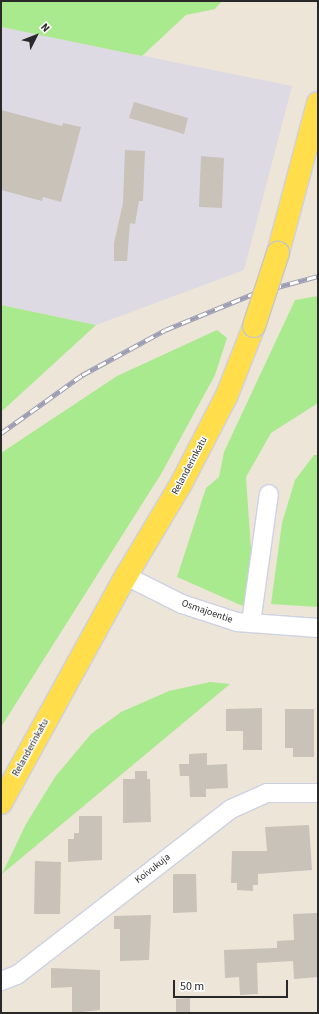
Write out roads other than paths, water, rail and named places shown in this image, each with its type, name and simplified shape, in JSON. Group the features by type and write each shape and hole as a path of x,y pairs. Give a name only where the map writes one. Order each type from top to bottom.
{"main road":[{"name":"Relanderinkatu","path":"1,803 126,576 181,484 227,395 254,326 278,253 318,103"}],"street":[{"path":"251,623 269,494"},
{"name":"Osmajoentie","path":"126,576 182,604 237,622 318,628"},
{"name":"Koivukuja","path":"1,981 17,974 231,808 267,792 318,793"}],"railway":[{"path":"1,433 82,375 165,330 255,293 318,276"}]}
